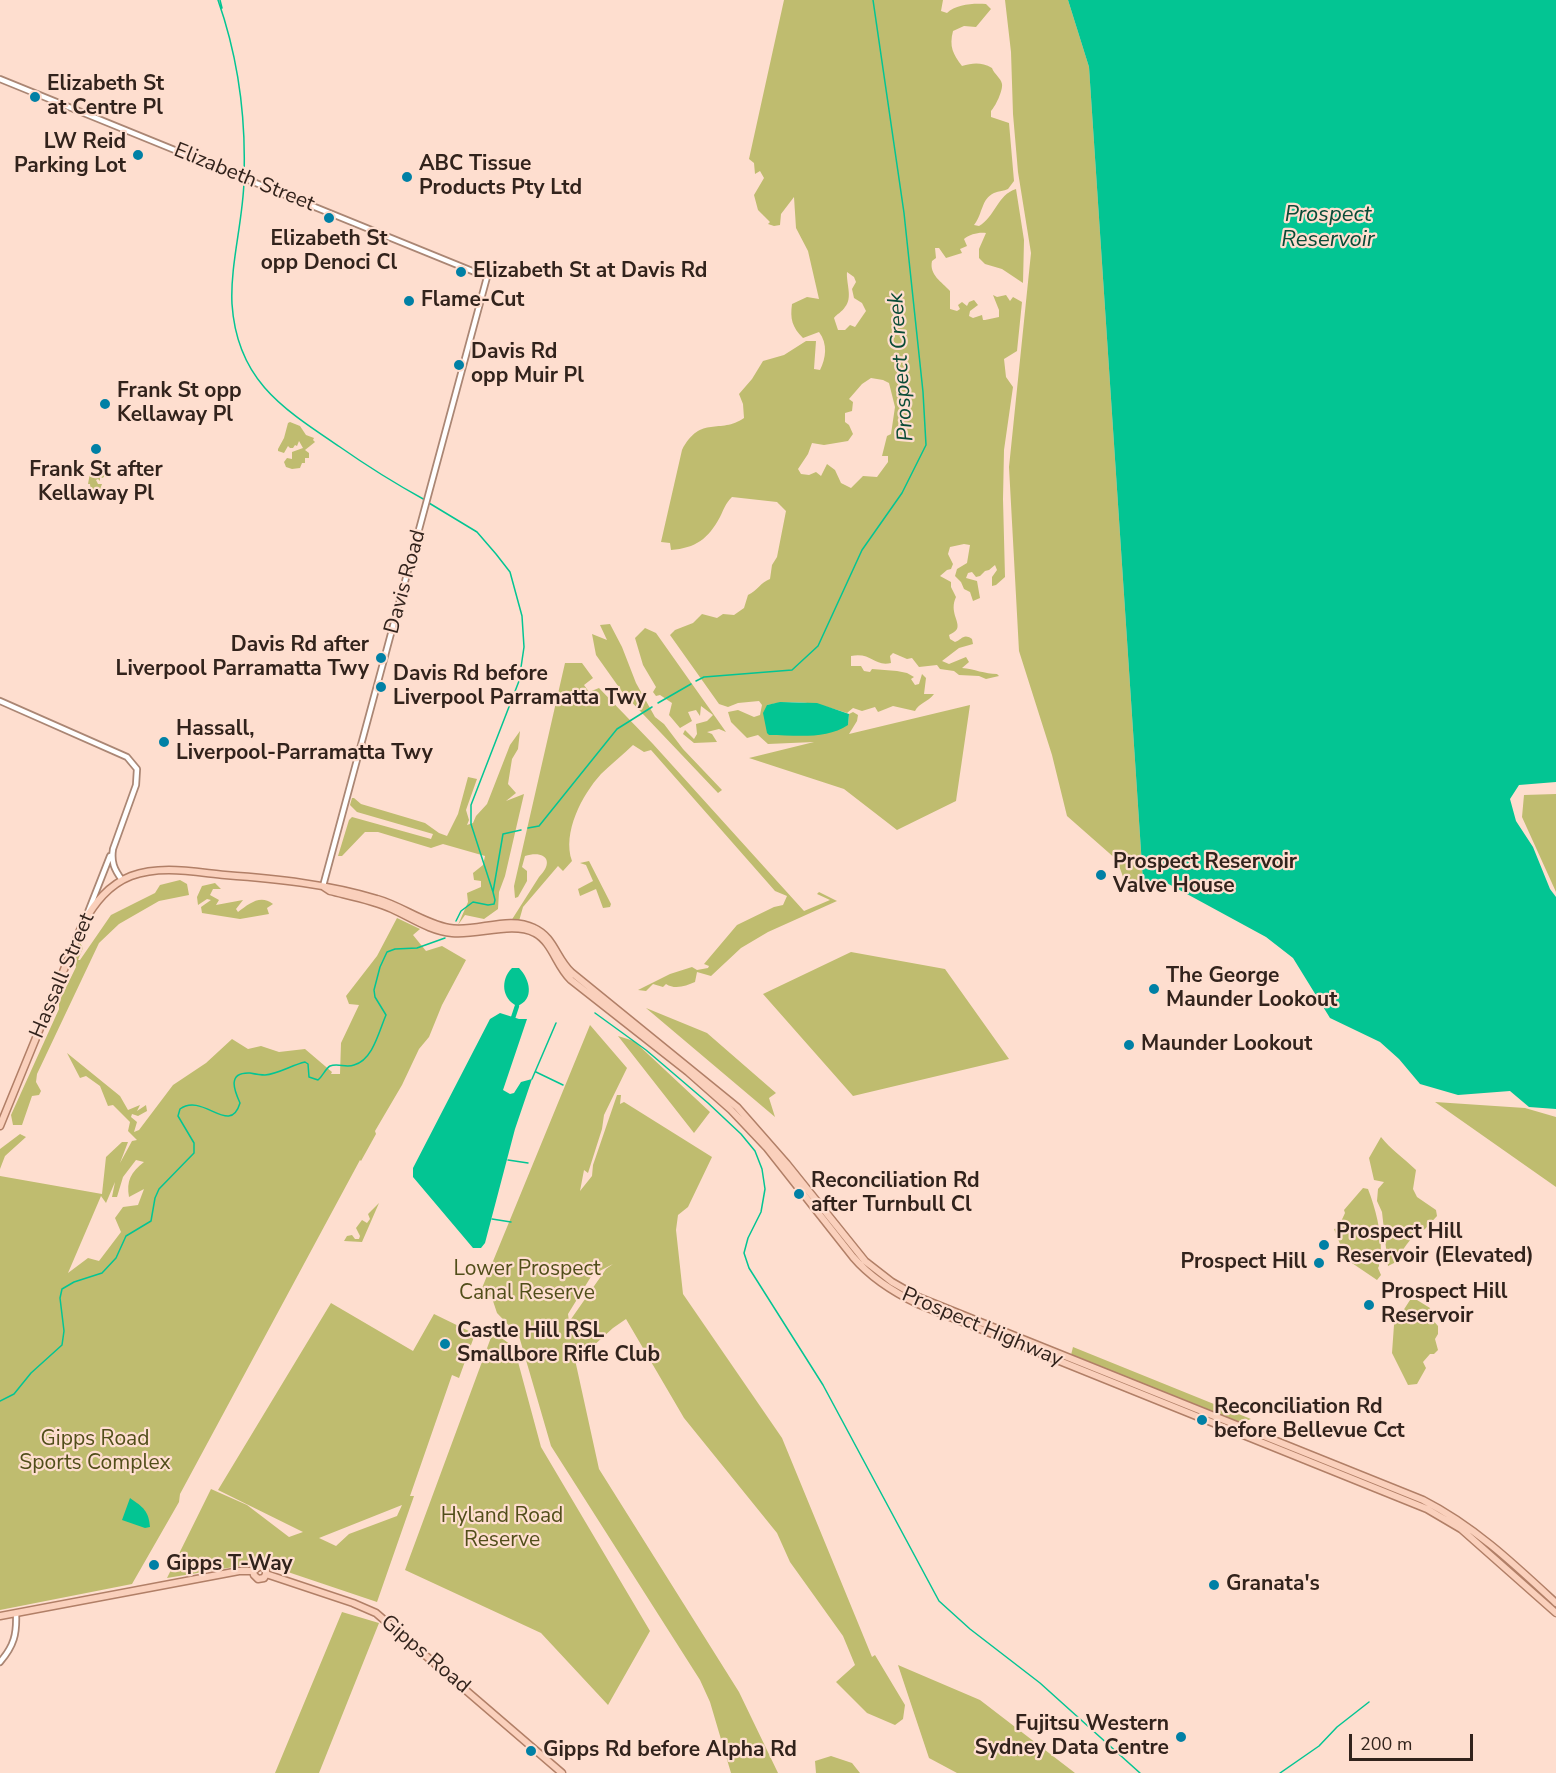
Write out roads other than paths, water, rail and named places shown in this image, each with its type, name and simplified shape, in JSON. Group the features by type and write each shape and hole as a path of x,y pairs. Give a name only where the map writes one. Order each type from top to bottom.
{"main road":[{"path":"122,880 146,872 180,870 293,881 323,886 330,891 386,906 428,924 459,931 497,928"},
{"name":"Hassall Street","path":"0,1126 83,923 94,904 122,880"},
{"name":"Prospect Highway","path":"497,928 526,925 544,934 571,972 737,1107 787,1164 855,1250 873,1268 892,1282 928,1300 1423,1500 1470,1527 1556,1603"},
{"name":"Prospect Highway","path":"497,928 521,929 542,938 571,980 681,1067 731,1110 767,1148 853,1257 867,1272 888,1288 918,1304 1427,1509 1461,1529 1556,1613"},
{"name":"Gipps Road","path":"16,1613 239,1571 254,1571 258,1579 264,1578 266,1574 376,1613 562,1773"},
{"path":"0,1616 16,1613"}],"street":[{"name":"Elizabeth Street","path":"0,79 487,277"},
{"name":"Davis Road","path":"323,886 487,277"},
{"path":"0,701 116,751 127,757 137,769 136,785 83,923"},
{"path":"113,849 111,859 114,869 122,880"},
{"path":"0,1662 8,1653 16,1637 16,1613"}],"water":[{"name":"Prospect Reservoir","path":"1068,0 1556,0 1556,782 1519,785 1510,799 1516,821 1533,847 1550,889 1556,897 1556,1109 1529,1107 1510,1091 1458,1095 1420,1084 1399,1059 1380,1042 1330,1018 1293,958 1266,937 1163,881 1143,881 1089,67"},
{"path":"780,702 817,703 849,714 848,725 820,735 769,735 763,713 767,705"},
{"path":"512,968 519,968 526,978 529,989 526,999 517,1006 508,999 504,989 504,983"},
{"path":"500,1013 527,1019 503,1090 510,1094 514,1093 521,1082 532,1079 515,1129 485,1243 481,1248 473,1248 413,1177 413,1168 490,1019"},
{"path":"130,1498 144,1510 150,1527 145,1528 122,1520"}],"waterway":[{"path":"218,0 236,65 244,131 244,176"},
{"path":"220,0 222,8"},
{"name":"Prospect Creek","path":"696,681 704,677 792,670 818,646 862,550 902,493 926,445 923,392 904,213 873,0"},
{"path":"244,181 233,274 232,304 243,353 253,372 266,389 299,419 371,468 425,500"},
{"path":"429,503 477,532 496,554 510,572 522,616 524,647 519,681 471,805 471,824 493,892"},
{"name":"Prospect Creek","path":"658,703 691,684"},
{"name":"Prospect Creek","path":"528,828 539,826 617,729 652,707"},
{"name":"Prospect Creek","path":"456,921 461,911 473,902 494,904 493,892 503,834 521,830"},
{"name":"Prospect Creek","path":"0,1401 14,1394 31,1373 62,1345 64,1331 60,1298 62,1289 74,1282 102,1273 116,1258 126,1236 151,1221 159,1189 194,1153 194,1143 178,1116 180,1109 189,1105 198,1106 230,1116 240,1103 234,1088 238,1075 243,1073 270,1074 305,1062 308,1064 309,1077 318,1080 330,1066 351,1066 361,1062 371,1051 386,1015 375,997 374,990 387,952 395,949 417,948 445,938"},
{"path":"513,1018 517,1006"},
{"path":"595,1013 646,1050 708,1103 741,1134 755,1151 762,1169 765,1189 761,1212 748,1238 744,1253 749,1268 823,1385 939,1601 970,1629 1040,1683 1140,1773"},
{"path":"532,1079 556,1023"},
{"path":"536,1072 563,1085"},
{"path":"508,1160 528,1163"},
{"path":"492,1219 511,1222"},
{"path":"1280,1773 1319,1746 1337,1727 1369,1702"}],"place":[{"name":"Elizabeth St at Centre Pl","path":"35,97"},
{"name":"LW Reid Parking Lot","path":"138,155"},
{"name":"ABC Tissue Products Pty Ltd","path":"407,177"},
{"name":"Elizabeth St opp Denoci Cl","path":"329,218"},
{"name":"Elizabeth St at Davis Rd","path":"461,272"},
{"name":"Flame-Cut","path":"409,301"},
{"name":"Davis Rd opp Muir Pl","path":"459,365"},
{"name":"Frank St opp Kellaway Pl","path":"105,404"},
{"name":"Frank St after Kellaway Pl","path":"96,449"},
{"name":"Davis Rd after Liverpool Parramatta Twy","path":"381,658"},
{"name":"Davis Rd before Liverpool Parramatta Twy","path":"381,687"},
{"name":"Hassall, Liverpool-Parramatta Twy","path":"164,742"},
{"name":"Prospect Reservoir Valve House","path":"1101,875"},
{"name":"The George Maunder Lookout","path":"1154,989"},
{"name":"Maunder Lookout","path":"1129,1045"},
{"name":"Reconciliation Rd after Turnbull Cl","path":"799,1194"},
{"name":"Prospect Hill Reservoir (Elevated)","path":"1324,1245"},
{"name":"Prospect Hill","path":"1319,1263"},
{"name":"Prospect Hill Reservoir","path":"1369,1305"},
{"name":"Castle Hill RSL Smallbore Rifle Club","path":"445,1344"},
{"name":"Reconciliation Rd before Bellevue Cct","path":"1202,1420"},
{"name":"Gipps T-Way","path":"154,1565"},
{"name":"Granata's","path":"1214,1585"},
{"name":"Fujitsu Western Sydney Data Centre","path":"1181,1737"},
{"name":"Gipps Rd before Alpha Rd","path":"531,1751"}],"park label":[{"name":"Lower Prospect Canal Reserve","path":"527,1282"},
{"name":"Gipps Road Sports Complex","path":"95,1452"},
{"name":"Hyland Road Reserve","path":"502,1529"}]}
